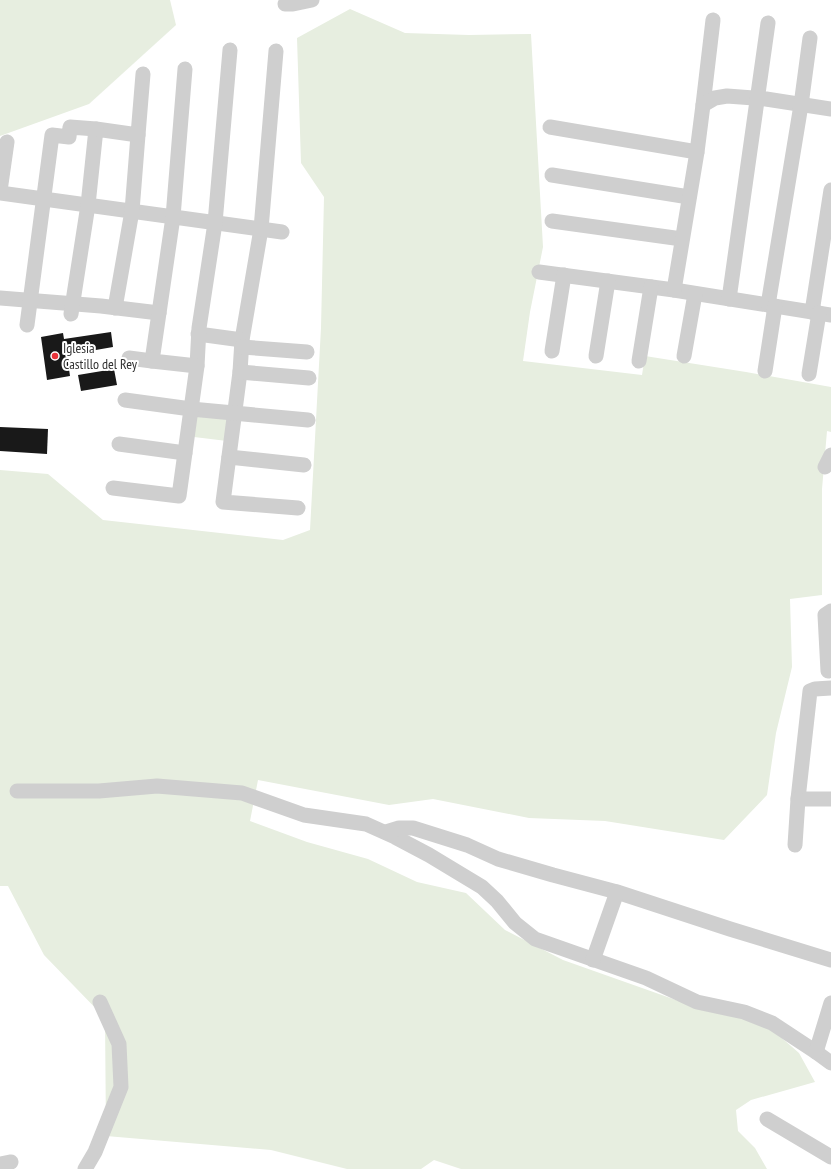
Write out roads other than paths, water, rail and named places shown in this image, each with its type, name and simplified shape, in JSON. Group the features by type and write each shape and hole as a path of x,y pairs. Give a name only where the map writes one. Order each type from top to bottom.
{"street":[{"path":"285,4 312,0"},
{"path":"674,290 697,152 713,20"},
{"path":"729,299 768,23"},
{"path":"765,371 771,305 810,38"},
{"path":"113,488 179,496 197,366 199,331 216,223 230,50"},
{"path":"276,51 261,229 242,343 240,372 223,502 298,508"},
{"path":"152,361 173,217 185,69"},
{"path":"116,308 132,211 143,74"},
{"path":"703,105 715,98 726,96 831,109"},
{"path":"27,325 52,135 69,137 70,127 138,135"},
{"path":"550,127 697,152"},
{"path":"72,309 88,205 96,129"},
{"path":"7,142 0,192 282,232"},
{"path":"552,175 689,197"},
{"path":"809,374 821,313 831,190"},
{"path":"552,221 682,239"},
{"path":"539,272 674,290 821,313"},
{"path":"552,351 564,275"},
{"path":"596,356 608,281"},
{"path":"639,361 651,287"},
{"path":"684,356 695,294"},
{"path":"0,298 31,300 72,309 116,308 159,313"},
{"path":"199,331 242,343 307,352"},
{"path":"129,358 197,366"},
{"path":"240,372 309,378"},
{"path":"125,400 191,409 308,420"},
{"path":"119,444 185,454"},
{"path":"229,457 304,465"},
{"path":"828,670 825,615 831,611"},
{"path":"795,845 798,799 810,691 815,689 831,688"},
{"path":"17,791 99,792 157,786 242,793 304,815 366,824 385,832 429,855 482,887 498,901 515,923 535,939 646,978 697,1002 744,1012 772,1023 831,1063"},
{"path":"798,799 831,799"},
{"path":"385,832 399,828 413,828 467,845 498,859 617,892 831,960"},
{"path":"593,960 617,892"},
{"path":"85,1169 95,1152 122,1087 119,1044 100,1002"},
{"path":"816,1052 831,1003"},
{"path":"767,1119 831,1157"}],"place":[{"name":"Iglesia Castillo del Rey","path":"55,356"}]}
